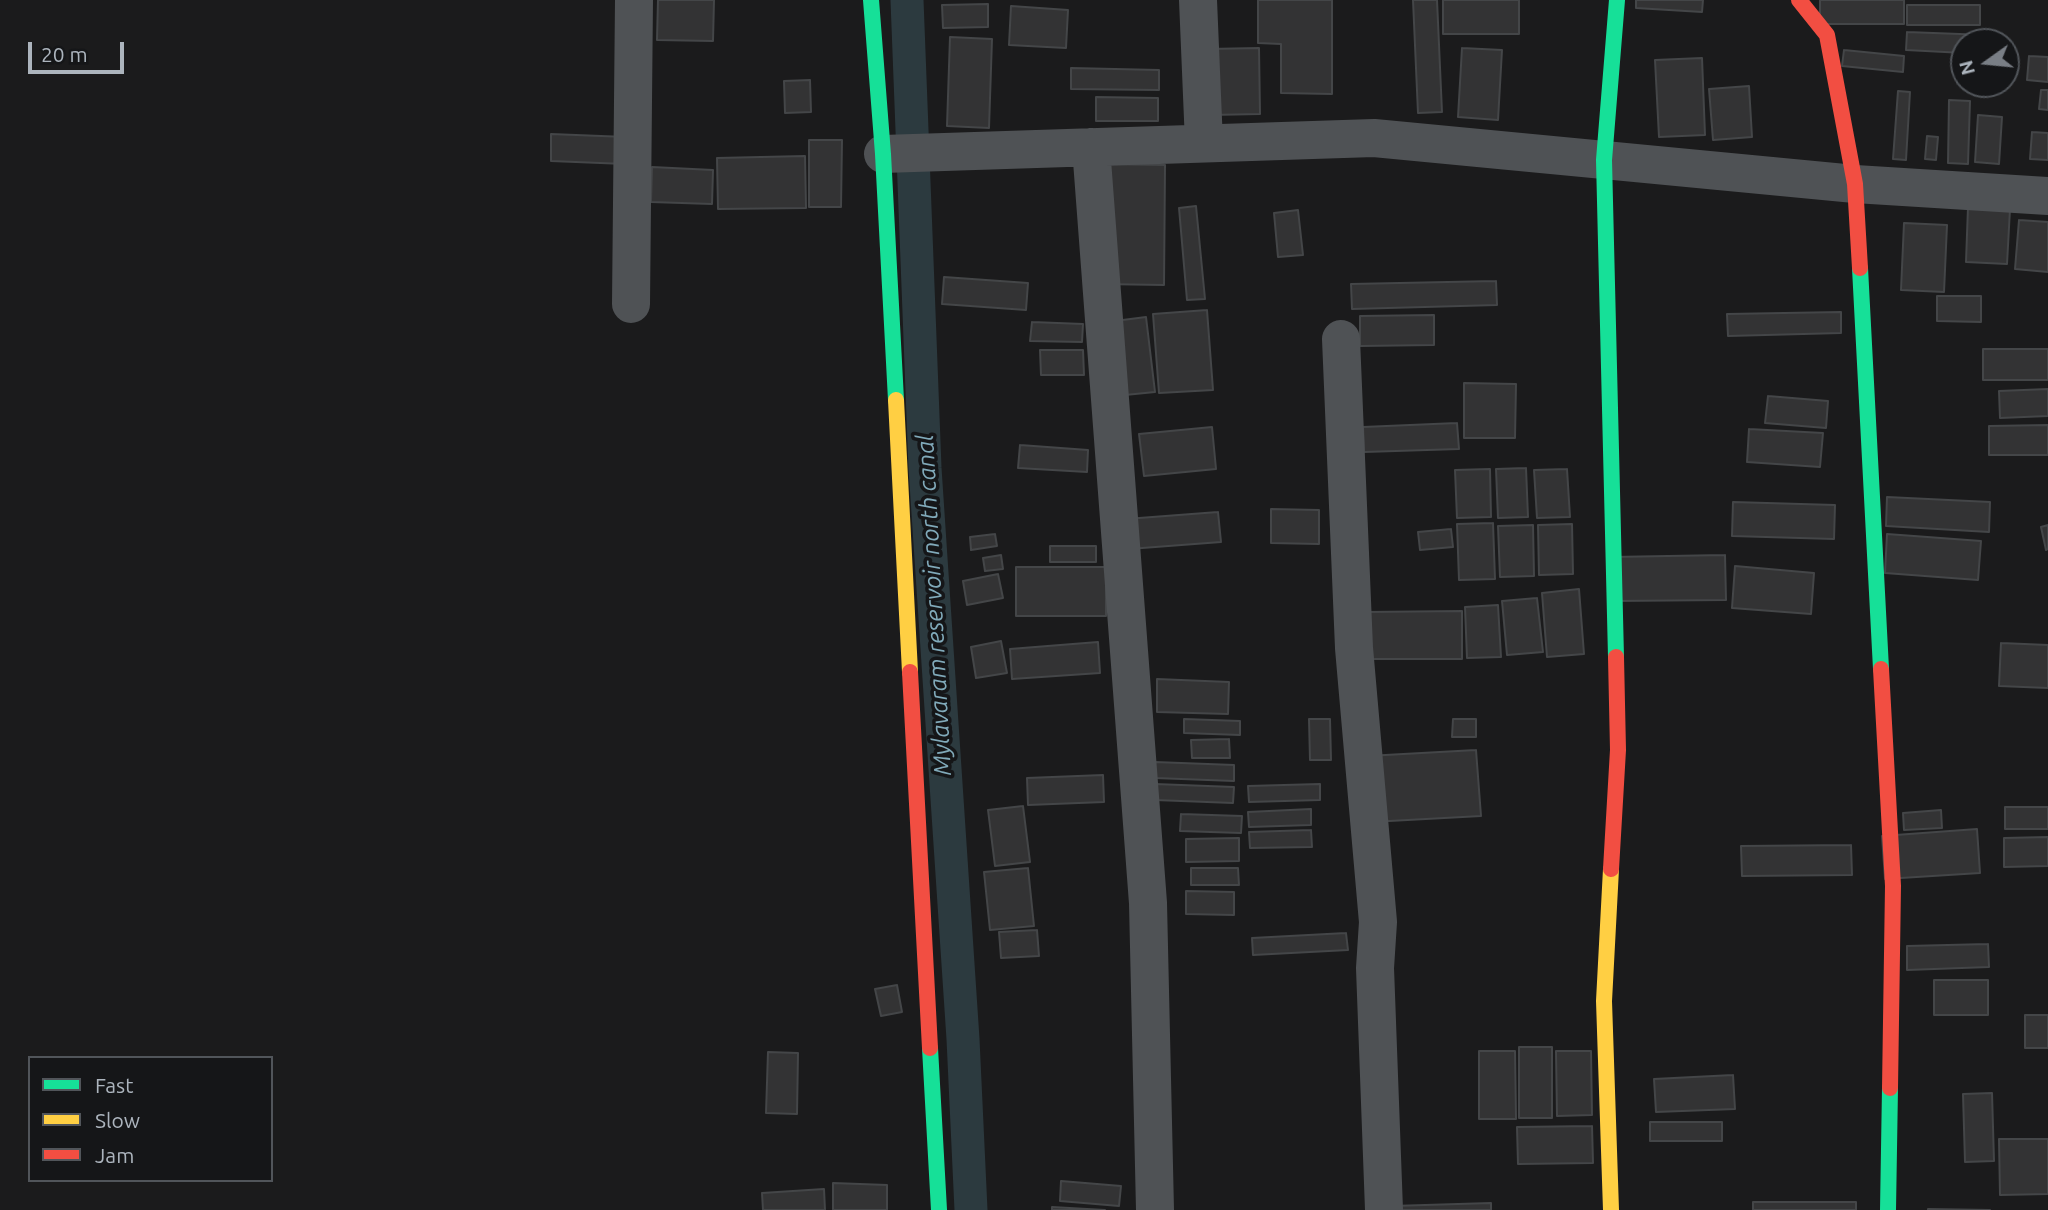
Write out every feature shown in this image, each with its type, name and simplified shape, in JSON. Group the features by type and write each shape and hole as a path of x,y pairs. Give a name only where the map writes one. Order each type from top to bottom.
{"street":[{"path":"631,304 634,0"},
{"path":"871,0 883,154 939,1210"},
{"path":"1198,0 1205,144"},
{"path":"1611,1210 1604,1001 1618,750 1604,160 1617,0"},
{"path":"1798,0 1827,35 1855,184 1893,886 1888,1210"},
{"path":"883,154 1374,138 1855,184 2048,195"},
{"path":"1091,147 1148,903 1155,1210"},
{"path":"1341,339 1354,648 1378,922 1376,968 1384,1210"}],"building":[{"path":"658,0 714,0 713,41 657,40"},
{"path":"1258,0 1332,0 1332,94 1281,93 1281,44 1258,43"},
{"path":"1413,0 1437,0 1442,112 1418,113"},
{"path":"1443,0 1519,0 1519,34 1443,34"},
{"path":"1636,0 1703,0 1702,12 1636,8"},
{"path":"1820,0 1904,0 1904,24 1820,24"},
{"path":"988,4 988,27 943,28 942,5"},
{"path":"1907,5 1980,5 1980,25 1907,25"},
{"path":"1011,6 1068,10 1066,48 1009,45"},
{"path":"1907,32 1950,34 1950,52 1906,50"},
{"path":"950,37 992,39 989,128 947,126"},
{"path":"1259,48 1260,114 1210,115 1208,49"},
{"path":"1462,48 1502,50 1498,120 1458,117"},
{"path":"1844,50 1904,56 1903,72 1842,66"},
{"path":"2029,56 2048,57 2048,82 2027,80"},
{"path":"1702,58 1705,135 1659,137 1655,60"},
{"path":"1071,68 1159,70 1159,90 1071,89"},
{"path":"810,80 811,112 785,113 784,81"},
{"path":"1749,86 1752,137 1713,140 1709,89"},
{"path":"2041,90 2048,90 2048,110 2039,109"},
{"path":"1898,91 1910,92 1906,160 1893,159"},
{"path":"1096,97 1158,98 1158,121 1096,121"},
{"path":"1949,100 1970,101 1968,164 1948,163"},
{"path":"1978,115 2002,117 1999,164 1975,162"},
{"path":"2032,132 2048,133 2048,160 2030,159"},
{"path":"551,134 626,137 625,164 551,161"},
{"path":"1927,136 1938,137 1936,160 1925,159"},
{"path":"809,140 842,140 841,207 809,207"},
{"path":"805,156 806,208 718,209 717,158"},
{"path":"1103,164 1165,165 1164,285 1101,284"},
{"path":"652,167 713,170 712,204 651,202"},
{"path":"1196,206 1205,299 1187,300 1179,208"},
{"path":"1968,207 2010,209 2007,264 1966,262"},
{"path":"1298,210 1303,255 1278,257 1274,213"},
{"path":"2019,220 2048,222 2048,272 2015,269"},
{"path":"1904,223 1947,225 1944,292 1901,290"},
{"path":"944,277 1028,283 1026,310 942,304"},
{"path":"1496,281 1497,305 1352,309 1351,284"},
{"path":"1937,296 1981,296 1981,322 1937,321"},
{"path":"1207,310 1213,390 1159,393 1153,314"},
{"path":"1841,312 1841,333 1728,336 1727,314"},
{"path":"1434,315 1434,345 1360,346 1360,316"},
{"path":"1146,317 1155,392 1115,396 1107,322"},
{"path":"1032,322 1083,324 1082,342 1030,341"},
{"path":"1983,349 2048,349 2048,380 1983,380"},
{"path":"1040,350 1083,350 1084,375 1041,375"},
{"path":"1464,383 1516,384 1515,438 1464,438"},
{"path":"2048,389 2048,416 2000,418 1999,391"},
{"path":"1768,396 1828,401 1826,428 1765,423"},
{"path":"1457,423 1459,449 1364,452 1363,427"},
{"path":"2048,425 2048,455 1989,455 1989,426"},
{"path":"1212,427 1216,469 1144,476 1139,434"},
{"path":"1749,429 1823,433 1820,467 1747,462"},
{"path":"1020,445 1088,450 1087,472 1018,468"},
{"path":"1526,468 1528,517 1498,518 1496,469"},
{"path":"1490,469 1491,517 1457,518 1455,470"},
{"path":"1567,469 1570,517 1537,518 1534,470"},
{"path":"1887,497 1990,502 1989,532 1886,526"},
{"path":"1733,502 1835,505 1834,539 1732,536"},
{"path":"1271,509 1319,510 1319,544 1271,543"},
{"path":"1218,512 1221,542 1129,549 1126,519"},
{"path":"1493,523 1495,579 1459,580 1457,524"},
{"path":"1572,524 1573,574 1539,575 1538,525"},
{"path":"1533,525 1534,576 1500,577 1498,526"},
{"path":"2048,525 2048,549 2046,550 2041,527"},
{"path":"1451,529 1453,547 1420,550 1418,532"},
{"path":"995,534 997,546 971,550 970,537"},
{"path":"1887,534 1981,541 1978,580 1885,573"},
{"path":"1050,546 1096,546 1096,562 1050,562"},
{"path":"1001,555 1003,569 985,571 983,558"},
{"path":"1725,555 1726,600 1612,601 1611,557"},
{"path":"1735,566 1814,573 1811,614 1732,608"},
{"path":"1016,567 1106,567 1106,616 1016,616"},
{"path":"998,574 1003,598 967,605 963,581"},
{"path":"1579,589 1584,654 1547,657 1542,593"},
{"path":"1537,598 1543,652 1507,655 1502,601"},
{"path":"1498,605 1501,657 1467,658 1465,607"},
{"path":"1462,611 1462,659 1366,659 1366,612"},
{"path":"1001,641 1007,673 976,678 971,647"},
{"path":"1098,642 1100,673 1012,679 1010,649"},
{"path":"2001,643 2048,645 2048,688 1999,686"},
{"path":"1157,679 1229,682 1228,714 1157,712"},
{"path":"1184,719 1240,721 1240,735 1184,733"},
{"path":"1309,719 1330,719 1331,760 1310,760"},
{"path":"1453,719 1476,719 1476,737 1452,737"},
{"path":"1229,739 1230,758 1192,758 1191,740"},
{"path":"1476,750 1481,816 1371,822 1367,756"},
{"path":"1155,762 1234,765 1234,781 1155,778"},
{"path":"1103,775 1104,802 1028,805 1027,778"},
{"path":"1155,784 1234,787 1233,803 1155,800"},
{"path":"1320,784 1320,800 1249,802 1248,786"},
{"path":"1023,806 1030,862 995,866 988,810"},
{"path":"2005,807 2048,807 2048,829 2005,829"},
{"path":"1311,809 1311,825 1249,827 1248,812"},
{"path":"1941,810 1942,828 1904,830 1903,813"},
{"path":"1181,814 1242,816 1241,833 1180,831"},
{"path":"1977,829 1980,873 1885,879 1882,836"},
{"path":"1311,830 1312,847 1250,848 1249,832"},
{"path":"2048,837 2048,866 2004,867 2004,838"},
{"path":"1239,838 1239,861 1186,862 1186,839"},
{"path":"1851,845 1852,875 1742,876 1741,846"},
{"path":"1028,868 1034,926 990,930 984,872"},
{"path":"1191,868 1238,868 1239,885 1191,885"},
{"path":"1186,891 1234,892 1234,915 1186,914"},
{"path":"1037,930 1039,956 1001,958 999,932"},
{"path":"1346,933 1348,950 1253,955 1252,938"},
{"path":"1988,944 1989,967 1907,970 1907,946"},
{"path":"1934,980 1988,980 1988,1015 1934,1015"},
{"path":"897,985 902,1012 881,1016 875,989"},
{"path":"2025,1015 2048,1015 2048,1048 2025,1048"},
{"path":"1519,1047 1552,1047 1552,1118 1519,1118"},
{"path":"1479,1051 1515,1051 1516,1119 1479,1119"},
{"path":"1556,1051 1591,1051 1592,1115 1557,1116"},
{"path":"768,1052 798,1053 797,1114 766,1113"},
{"path":"1733,1075 1735,1109 1656,1112 1654,1079"},
{"path":"1992,1093 1994,1161 1965,1162 1963,1094"},
{"path":"1650,1122 1722,1122 1722,1141 1650,1141"},
{"path":"1592,1126 1593,1163 1518,1164 1517,1127"},
{"path":"1999,1139 2048,1139 2048,1194 2000,1195"},
{"path":"1061,1181 1121,1186 1119,1206 1060,1201"},
{"path":"833,1183 887,1185 887,1210 833,1210"},
{"path":"824,1189 825,1210 763,1210 762,1193"},
{"path":"1753,1202 1856,1202 1856,1210 1753,1210"},
{"path":"1491,1203 1491,1210 1392,1210 1392,1206"},
{"path":"1052,1207 1105,1210 1052,1210"},
{"path":"1928,1209 1990,1210 1928,1210"}],"waterway":[{"name":"Mylavaram reservoir north canal","path":"907,0 925,468 963,1039 971,1210"}],"traffic: fast":[{"path":"871,0 883,154 896,400"},
{"path":"1616,657 1604,160 1617,0"},
{"path":"1860,268 1881,669"},
{"path":"930,1048 939,1210"},
{"path":"1888,1210 1890,1088"}],"traffic: slow":[{"path":"896,400 910,672"},
{"path":"1611,869 1604,1001 1611,1210"}],"traffic: jam":[{"path":"1799,0 1827,35 1855,184 1860,268"},
{"path":"1611,869 1618,750 1616,657"},
{"path":"1881,669 1893,886 1890,1088"},
{"path":"910,672 930,1048"}]}
